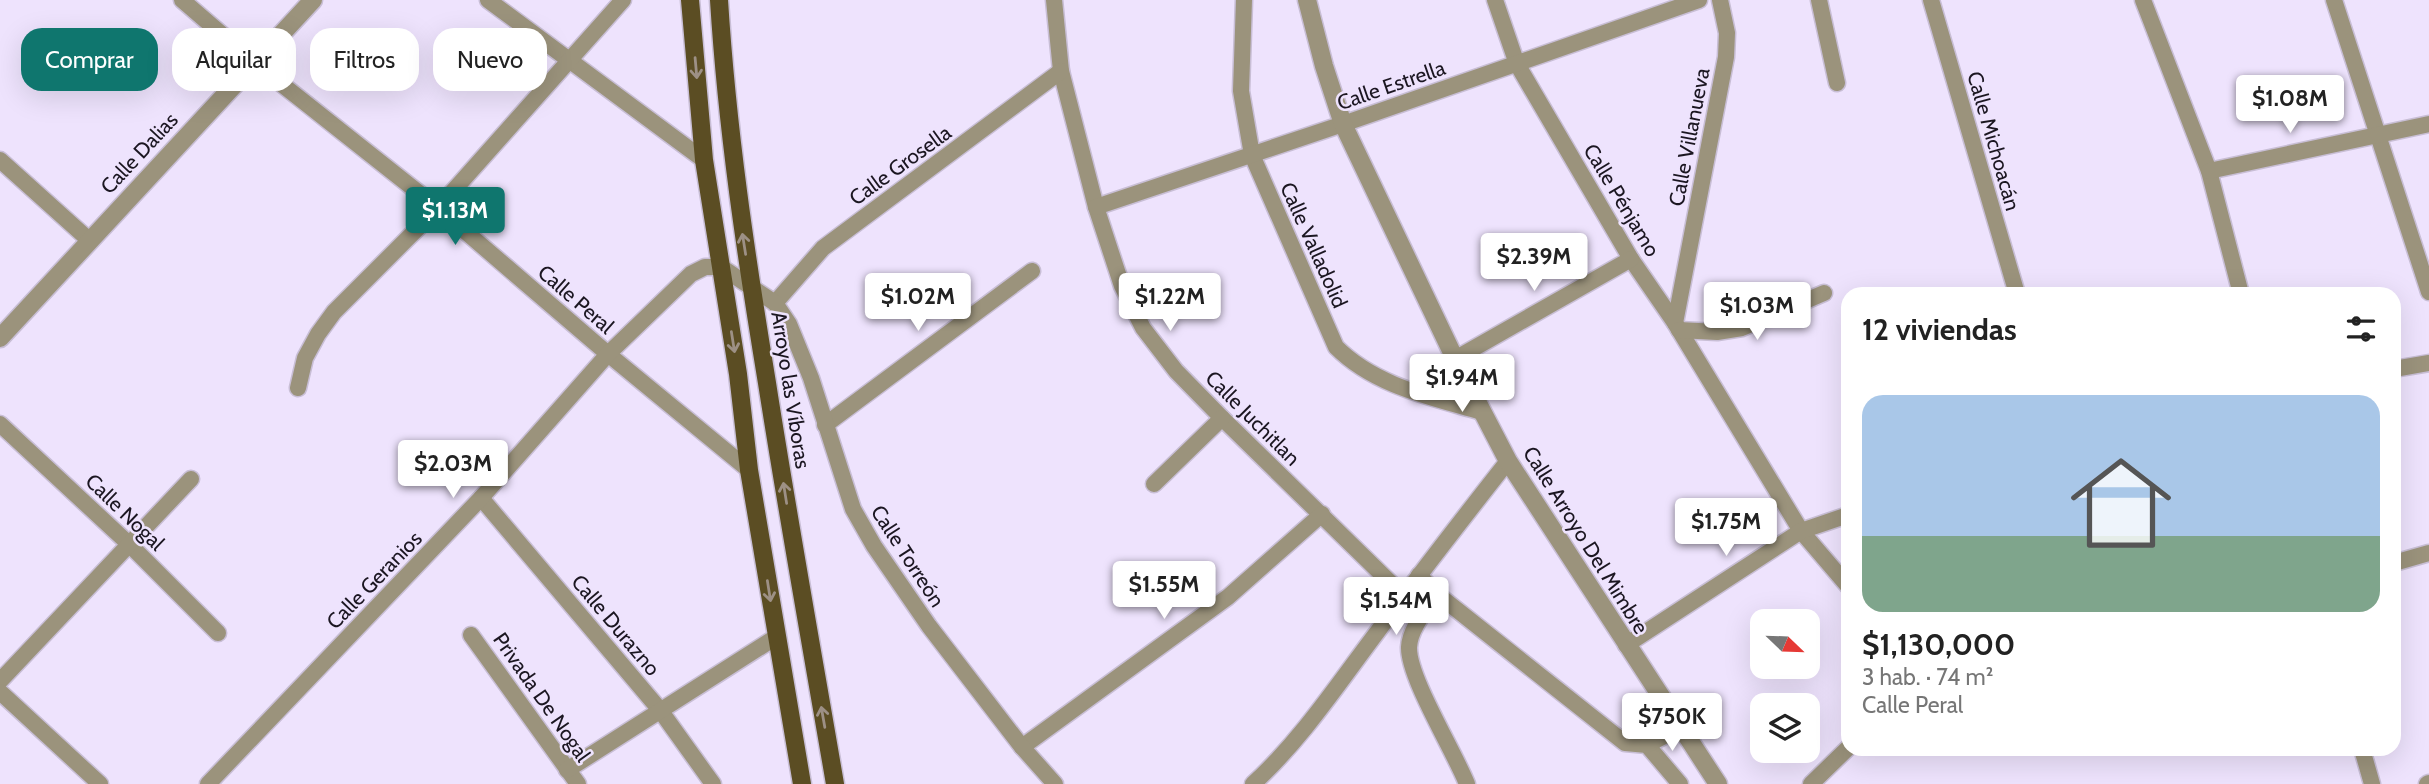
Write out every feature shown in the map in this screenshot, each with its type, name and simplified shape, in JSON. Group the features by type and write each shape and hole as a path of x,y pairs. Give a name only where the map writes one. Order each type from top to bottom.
{"main road":[{"path":"690,0 704,160 738,373 749,470 802,784"},
{"name":"Arroyo las Víboras","path":"719,0 724,78 741,222 835,784"}],"street":[{"name":"Calle Peral","path":"182,0 214,28"},
{"name":"Calle Dalias","path":"287,28 313,0"},
{"path":"488,0 704,160"},
{"path":"298,388 305,358 334,312 438,208 623,0"},
{"name":"Calle Juchitlan","path":"1054,0 1062,71 1096,206 1122,286 1143,328 1176,371 1404,596"},
{"name":"Calle Valladolid","path":"1244,0 1241,91 1252,155 1336,347 1351,362 1380,379 1482,412"},
{"name":"Calle Arroyo Del Mimbre","path":"1307,0 1343,124 1482,412 1508,461 1718,784"},
{"name":"Calle Pénjamo","path":"1494,0 1517,64 1631,259 1677,327 1801,531 1841,578"},
{"name":"Calle Estrella","path":"1096,206 1343,124 1699,0"},
{"name":"Calle Villanueva","path":"1677,327 1726,57 1727,33 1720,0"},
{"path":"1819,0 1838,83"},
{"name":"Calle Michoacán","path":"1931,0 2015,287"},
{"path":"2143,0 2209,171 2239,287"},
{"path":"2334,0 2429,292"},
{"name":"Calle Grosella","path":"775,303 823,248 1062,71"},
{"name":"Calle Dalias","path":"0,338 229,91"},
{"name":"Calle Peral","path":"290,91 438,208 608,354 749,470"},
{"path":"2209,171 2429,124"},
{"path":"0,160 89,240"},
{"path":"1455,359 1631,259"},
{"name":"Calle Geranios","path":"208,784 481,498 608,354 691,274 705,267 721,267"},
{"name":"Calle Torreón","path":"721,267 775,303 793,335 811,378 853,509 874,546 922,617 1022,747 1055,784"},
{"path":"825,425 1032,271"},
{"path":"1677,327 1717,332 1742,328 1824,293"},
{"path":"2401,368 2429,363"},
{"path":"1154,484 1222,418"},
{"name":"Calle Nogal","path":"0,424 130,544 218,633"},
{"path":"1253,784 1316,716 1419,575 1508,461"},
{"path":"0,681 191,479"},
{"name":"Calle Durazno","path":"481,498 660,710 713,784"},
{"path":"1022,747 1228,597 1322,514"},
{"path":"1626,646 1801,531 1841,517"},
{"path":"2401,561 2429,553"},
{"path":"1419,575 1437,594 1625,743 1647,745 1680,728"},
{"path":"1437,594 1420,619 1409,648 1416,675 1467,784"},
{"name":"Privada De Nogal","path":"471,635 578,784"},
{"path":"567,769 776,637"},
{"path":"0,692 100,784"},
{"path":"1647,745 1680,784"},
{"path":"1811,784 1841,755"},
{"path":"2364,756 2372,784"}]}
